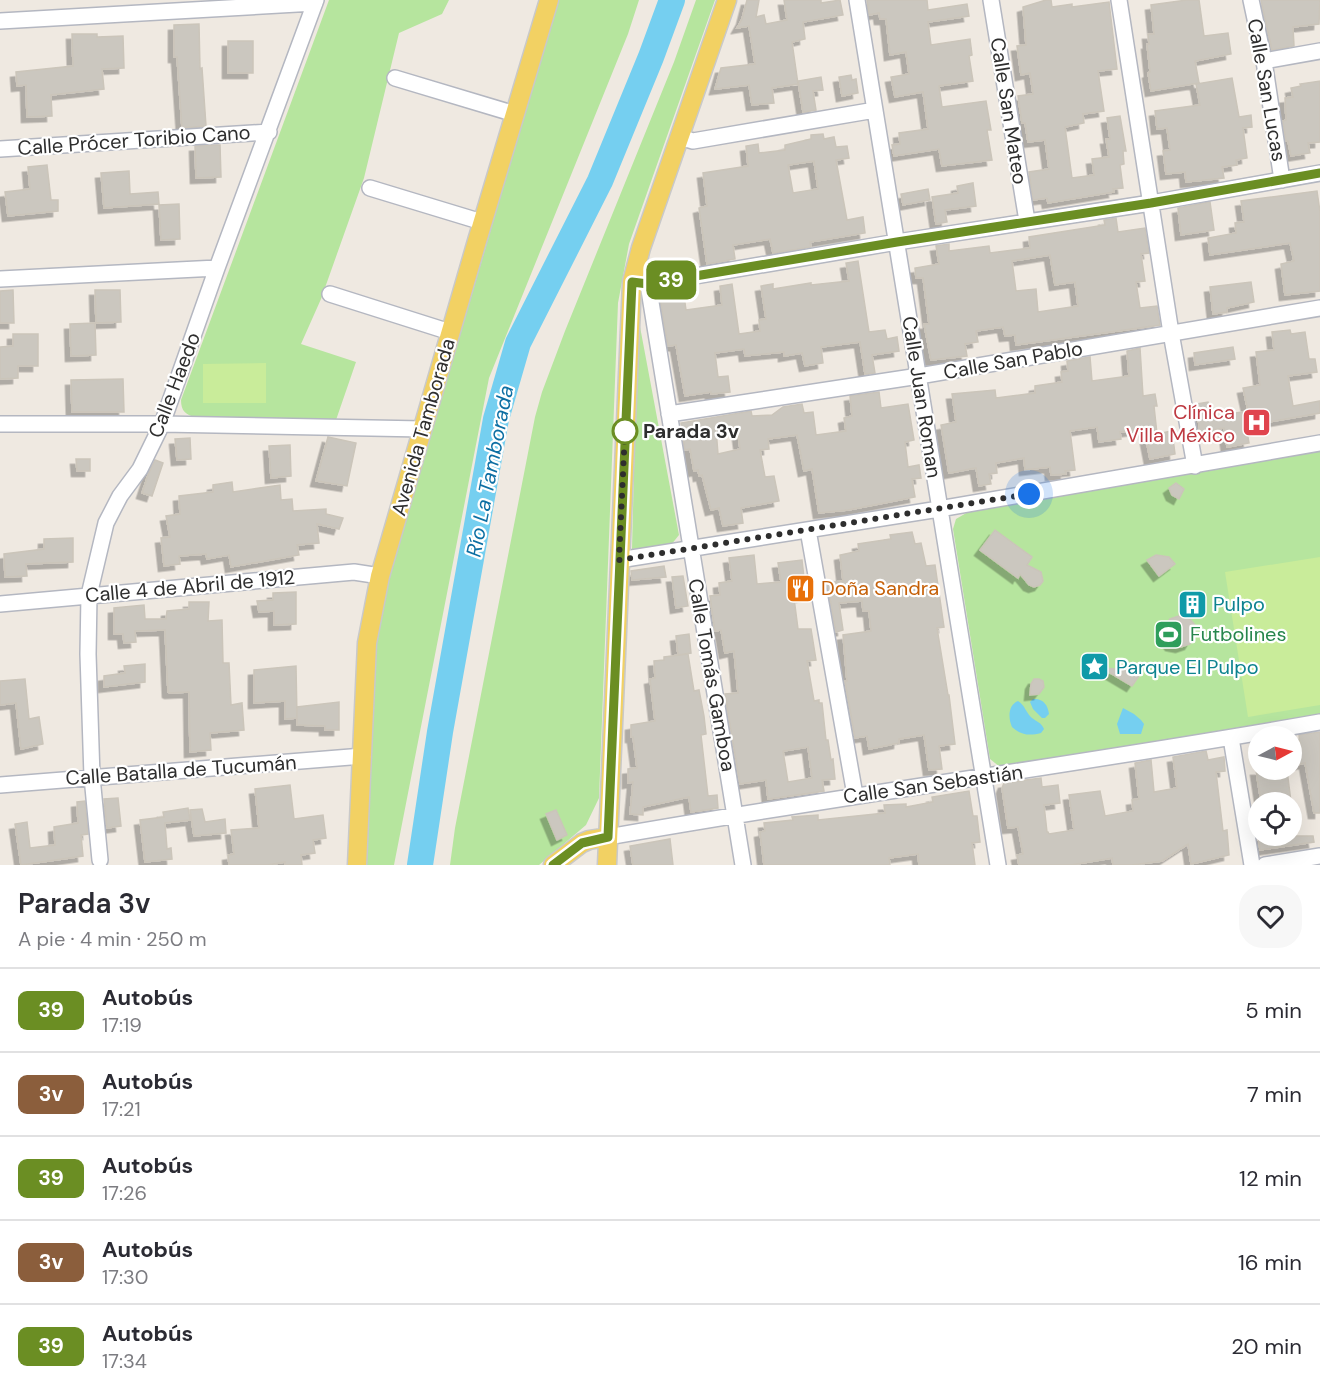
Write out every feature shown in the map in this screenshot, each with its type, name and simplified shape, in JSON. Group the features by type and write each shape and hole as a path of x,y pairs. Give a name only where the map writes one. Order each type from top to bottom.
{"main road":[{"name":"Avenida Tamborada","path":"357,865 367,643 380,576 549,0"},
{"path":"607,865 619,560 641,248 727,0"},
{"name":"Calle San Sebastián","path":"553,865 582,843 608,837"}],"street":[{"name":"Calle Juan Roman","path":"857,0 998,865"},
{"name":"Calle San Mateo","path":"991,0 1027,221"},
{"path":"1119,0 1195,466"},
{"name":"Calle San Lucas","path":"1251,0 1264,62 1282,180"},
{"path":"0,21 316,1"},
{"name":"Calle Haedo","path":"100,860 92,777 88,654 89,595 106,523 120,496 140,469 162,424 316,1"},
{"path":"1264,62 1320,51"},
{"path":"395,78 515,114"},
{"path":"679,137 693,141 875,110"},
{"name":"Calle Prócer Toribio Cano","path":"0,149 269,132"},
{"path":"640,283 1151,203 1320,173"},
{"path":"370,188 482,222"},
{"path":"0,279 217,268"},
{"name":"Calle Tomás Gamboa","path":"640,283 669,414 743,865"},
{"path":"330,294 450,332"},
{"name":"Calle San Pablo","path":"669,414 919,376 1320,308"},
{"path":"0,424 162,424 423,429"},
{"path":"619,560 939,510 1320,443"},
{"path":"808,530 855,795"},
{"name":"Calle 4 de Abril de 1912","path":"0,604 354,572 380,576"},
{"name":"Calle San Sebastián","path":"608,837 735,814 1231,738 1320,722"},
{"path":"1231,738 1252,865"},
{"name":"Calle Batalla de Tucumán","path":"0,785 363,756"},
{"path":"1265,865 1320,856"}],"green space":[{"path":"329,0 449,0 442,14 399,33 364,178 321,299 301,344 356,362 336,420 196,418 185,412 181,400"},
{"path":"558,0 639,0 628,34 489,378 394,865 366,865 375,644 390,574"},
{"path":"696,0 715,0 629,244 618,303 599,798 586,825 539,865 450,865 455,828 535,417 542,392 674,62"},
{"path":"638,316 679,535 671,545 632,549"},
{"path":"266,363 266,403 203,403 203,364"},
{"name":"Parque El Pulpo","path":"1320,450 1320,714 1000,767 990,759 953,529 956,519 968,512"},
{"path":"1320,557 1320,705 1248,717 1225,572"}],"water":[{"path":"1033,699 1040,700 1046,705 1049,714 1045,718 1033,709 1030,702"},
{"path":"1018,701 1030,716 1042,725 1044,729 1041,733 1025,734 1012,727 1010,712 1012,705"},
{"path":"1123,708 1134,714 1144,724 1141,734 1120,734 1117,724"}],"building":[{"path":"747,0 759,0 756,17 764,15 766,24 787,20 784,0 821,0 821,3 840,0 843,15 803,22 805,39 792,42 798,84 772,88 774,103 752,105 749,85 715,89 721,68 755,64 749,26 737,28"},
{"path":"867,0 927,0 928,10 967,4 969,16 928,22 931,45 970,39 972,55 969,56 973,81 939,86 942,107 986,101 991,130 987,130 992,160 942,166 939,149 894,156 892,145 900,144 899,133 928,129 923,92 895,97 891,77 909,74 906,52 890,55 886,19 880,19 879,13 869,15"},
{"path":"1051,0 1052,7 1109,2 1117,69 1098,71 1104,111 1083,114 1084,123 1065,127 1072,178 1094,175 1092,159 1109,157 1106,139 1110,139 1107,118 1120,116 1126,151 1123,151 1124,164 1120,165 1123,188 1113,189 1114,192 1048,203 1047,198 1033,200 1029,172 1049,169 1045,140 1028,142 1025,123 1022,123 1018,96 1033,94 1030,73 1021,75 1017,46 1026,45 1023,7"},
{"path":"1199,0 1204,36 1228,33 1231,54 1195,61 1199,83 1151,91 1147,44 1149,44 1148,34 1154,34 1151,5"},
{"path":"1261,0 1320,0 1319,24 1293,27 1294,46 1272,50"},
{"path":"199,24 200,69 202,68 206,126 182,128 177,57 174,57 174,25"},
{"path":"72,34 97,34 97,37 123,36 124,68 102,69 104,89 51,95 52,116 27,117 26,85 17,86 16,72 73,66"},
{"path":"228,41 253,41 253,73 228,73"},
{"path":"851,75 852,80 856,79 858,93 842,96 839,77"},
{"path":"821,77 823,90 813,91 816,110 803,112 798,81"},
{"path":"1232,78 1239,117 1251,115 1252,127 1243,128 1247,158 1236,160 1237,165 1222,167 1224,178 1186,182 1185,172 1166,174 1163,151 1170,150 1167,128 1157,129 1155,111 1200,105 1196,84"},
{"path":"1320,81 1320,142 1308,143 1310,153 1291,156 1283,121 1286,120 1285,98 1293,97 1291,88"},
{"path":"823,134 824,139 834,137 836,147 847,146 849,158 836,160 847,220 863,217 865,233 810,242 811,247 773,253 770,239 733,245 735,259 707,264 699,208 707,206 703,173 748,166 746,146 758,144 759,153 785,150 785,145 811,139 811,135","holes":["814,161 818,189 793,193 788,165"]},
{"path":"220,145 221,177 196,178 195,146"},
{"path":"47,165 51,200 58,200 58,211 8,216 5,192 30,189 28,167"},
{"path":"129,171 130,194 158,192 159,204 104,208 101,173"},
{"path":"973,183 976,206 945,210 947,222 936,224 932,197 958,193 957,186"},
{"path":"928,189 930,200 903,205 901,194"},
{"path":"1317,191 1320,212 1320,291 1285,295 1281,264 1294,261 1290,243 1210,255 1208,238 1236,233 1235,223 1244,222 1241,201"},
{"path":"1210,202 1214,230 1181,235 1178,208"},
{"path":"179,204 180,239 161,240 159,205"},
{"path":"1116,218 1118,232 1145,228 1149,253 1141,254 1145,281 1136,282 1140,308 1157,306 1160,325 1016,345 1015,335 1005,336 1003,327 976,331 978,342 965,344 967,356 931,360 924,324 929,324 923,278 916,278 915,268 939,264 936,246 949,244 949,251 989,246 990,253 1030,248 1029,237 1105,225 1104,220","holes":["1050,255 1055,285 1075,282 1078,306 1038,312 1036,289 1016,291 1012,261"]},
{"path":"858,261 869,332 885,330 887,339 897,337 899,351 872,355 875,373 865,374 860,342 821,347 823,363 805,366 802,353 784,356 784,352 745,356 744,349 715,353 718,377 728,376 730,392 685,396 676,345 668,346 659,293 683,289 686,310 722,305 720,286 732,284 739,334 760,331 759,320 766,319 761,286 773,284 773,289 811,283 811,285 849,281 846,263"},
{"path":"1251,282 1254,302 1227,308 1227,312 1213,314 1210,287"},
{"path":"13,290 14,323 0,323 0,291"},
{"path":"95,290 120,290 121,322 96,323"},
{"path":"95,323 96,355 71,356 70,324"},
{"path":"1290,330 1291,334 1305,332 1309,359 1315,359 1317,372 1288,376 1293,406 1320,401 1320,413 1268,422 1269,427 1247,432 1249,443 1227,447 1224,428 1200,432 1196,404 1208,402 1211,417 1248,411 1243,388 1260,385 1256,352 1274,350 1272,332"},
{"path":"13,334 38,334 38,366 18,366 18,378 0,379 0,347 13,346"},
{"path":"1233,347 1235,359 1195,365 1194,353"},
{"path":"1140,348 1143,396 1155,394 1157,434 1172,431 1175,454 1150,459 1144,429 1120,432 1121,439 1099,442 1097,427 1070,431 1075,470 1065,471 1066,474 1051,475 1050,467 1025,470 1024,458 996,463 997,473 989,474 991,484 979,486 976,468 949,473 941,425 956,422 952,394 995,390 996,398 1035,393 1035,386 1062,382 1061,372 1068,371 1067,361 1090,357 1092,381 1129,376 1127,351"},
{"path":"123,379 124,412 72,412 71,380"},
{"path":"879,392 881,408 908,404 914,440 905,442 908,467 919,465 921,478 912,479 915,497 848,510 819,513 812,469 804,471 797,435 768,439 769,449 760,450 765,477 774,476 779,501 741,508 743,523 723,526 719,508 711,510 702,475 699,476 698,470 694,471 690,449 685,450 681,423 751,411 752,416 772,415 783,407 802,404 804,413 813,412 816,435 846,431 844,418 852,416 850,396","holes":["737,427 740,449 718,454 716,429"]},
{"path":"328,437 356,443 347,486 316,481"},
{"path":"190,438 191,459 177,460 175,439"},
{"path":"290,445 291,476 271,478 269,446"},
{"path":"76,459 90,459 90,471 77,471"},
{"path":"155,460 163,463 152,496 142,493"},
{"path":"232,482 233,492 280,485 281,500 292,499 293,511 326,509 326,514 343,518 339,529 317,524 319,543 297,545 299,555 231,567 229,555 207,559 206,554 179,556 180,564 164,566 161,538 170,537 166,516 180,514 179,496 213,492 213,485"},
{"path":"1176,483 1184,489 1179,499 1172,495 1169,488"},
{"path":"995,530 1032,557 1027,565 1041,572 1043,581 1040,585 1034,587 1029,585 1020,574 1018,578 980,550"},
{"path":"912,532 915,544 921,543 926,566 935,565 944,627 937,628 955,744 939,746 942,769 929,770 924,735 899,739 899,743 869,749 867,736 855,738 845,681 847,681 843,635 871,631 869,611 863,611 862,601 839,603 843,630 836,632 827,583 843,581 840,555 859,551 858,544 891,539 890,535"},
{"path":"73,538 73,562 26,564 27,576 5,577 4,554 44,549 44,539"},
{"path":"754,555 757,584 781,582 778,563 802,560 806,596 794,598 798,629 811,629 816,660 807,661 814,701 819,700 819,703 822,703 826,740 828,740 831,760 833,759 835,779 822,780 824,791 768,799 766,780 740,784 725,694 738,693 734,651 725,653 721,630 715,631 710,596 720,595 719,583 732,581 729,558","holes":["808,747 812,778 788,782 783,751"]},
{"path":"1156,555 1169,557 1175,564 1159,576 1147,560"},
{"path":"664,566 666,577 632,580 631,571"},
{"path":"683,576 688,606 676,608 672,577"},
{"path":"296,592 296,624 274,625 274,611 259,612 257,601 273,600 273,593"},
{"path":"1195,595 1199,607 1188,617 1195,625 1195,635 1190,644 1181,647 1171,645 1165,637 1164,627 1170,619 1185,614 1186,601"},
{"path":"189,602 209,602 208,621 222,620 223,663 229,663 231,705 242,703 244,730 210,733 211,750 190,752 189,692 168,692 165,630 135,631 136,642 124,643 123,634 114,634 114,608 144,605 145,619 166,619 167,611 189,609"},
{"path":"689,634 691,653 678,655 676,636"},
{"path":"688,654 694,691 699,690 704,716 706,734 701,735 708,796 717,795 718,808 691,812 689,797 643,807 643,815 630,814 633,782 628,783 628,769 637,768 631,725 655,721 650,679 655,678 654,661 664,660 664,657"},
{"path":"145,664 145,682 104,687 104,676 125,673 124,666"},
{"path":"296,666 297,718 285,719 285,701 254,703 254,670"},
{"path":"1102,668 1129,670 1139,676 1132,686"},
{"path":"25,679 29,719 39,717 43,744 21,749 16,703 0,705 0,681"},
{"path":"1034,679 1043,681 1044,687 1039,694 1030,695 1031,684"},
{"path":"339,702 339,730 325,730 325,726 297,725 297,707"},
{"path":"1320,732 1320,813 1314,813 1305,763 1302,764 1302,735"},
{"path":"1206,751 1208,760 1224,757 1225,771 1216,772 1223,831 1227,830 1229,855 1191,864 1188,844 1162,861 1132,865 1113,865 1112,858 1071,865 1019,865 1017,855 1023,854 1018,827 1008,828 1002,788 1004,783 1041,778 1042,787 1058,785 1060,803 1044,805 1049,834 1074,830 1069,795 1100,791 1105,816 1133,811 1132,800 1139,799 1135,763 1151,760 1154,792 1177,788 1173,757"},
{"path":"1258,780 1288,780 1290,792 1259,792"},
{"path":"290,785 294,819 323,815 326,838 313,840 315,853 301,855 302,865 285,865 285,862 268,865 229,865 228,855 234,854 231,830 259,828 255,789"},
{"path":"969,791 973,816 977,816 980,842 972,843 975,865 919,865 918,854 889,858 890,865 764,865 760,832 765,831 764,823 793,820 792,817 818,815 818,820 885,813 884,805 906,804 906,807 933,802 932,797"},
{"path":"118,798 121,826 107,828 104,799"},
{"path":"85,801 88,834 81,835 83,856 21,865 15,824 27,822 30,848 55,845 54,827 78,823 77,802"},
{"path":"188,808 190,820 165,823 167,849 171,848 172,859 145,862 140,820 164,817 163,812"},
{"path":"202,809 205,822 225,819 226,833 194,836 190,810"},
{"path":"556,810 567,835 557,840 546,814"},
{"path":"1302,836 1313,836 1314,842 1302,844"},
{"path":"670,839 673,865 633,865 630,846"},
{"path":"1259,846 1287,846 1260,850"}],"waterway":[{"name":"Río La Tamborada","path":"420,865 440,732 496,419 518,343 600,181 672,0"}],"bus line":[{"name":"39","path":"553,865 582,843 608,837 632,282 648,284 1027,221 1151,203 1320,173"}],"place":[{"name":"Clínica Villa México","path":"1256,423"},
{"name":"Parada 3v","path":"625,431"},
{"name":"Doña Sandra","path":"800,588"},
{"name":"Pulpo","path":"1192,604"},
{"name":"Futbolines","path":"1169,634"},
{"name":"Parque El Pulpo","path":"1095,667"}],"route":[{"path":"625,431 619,560 1029,494"}]}
